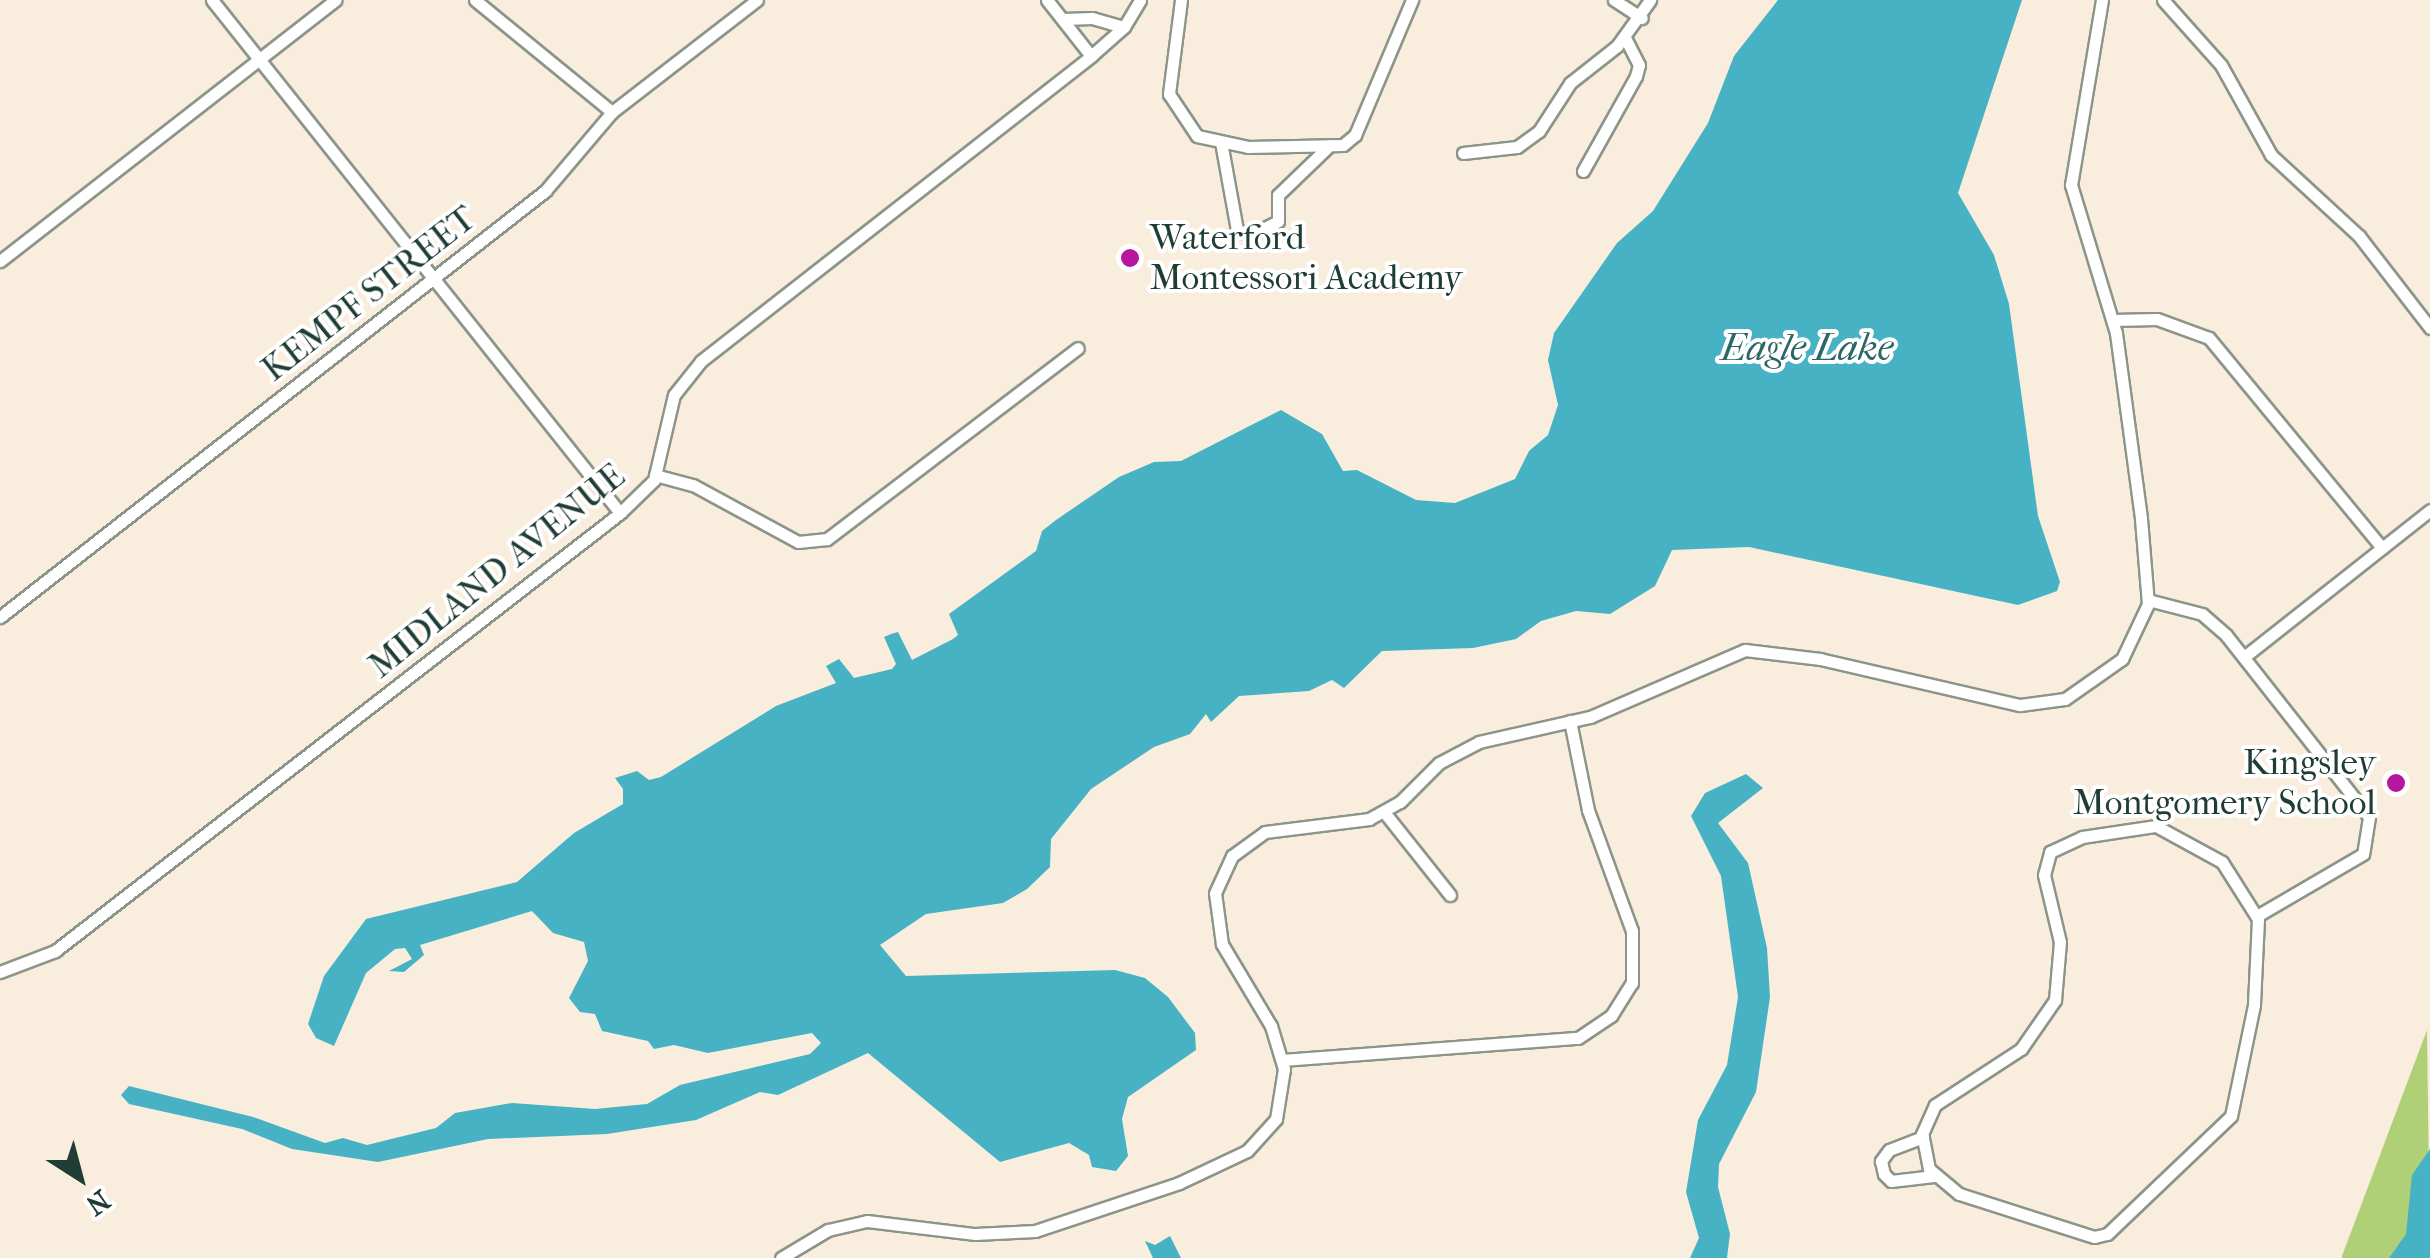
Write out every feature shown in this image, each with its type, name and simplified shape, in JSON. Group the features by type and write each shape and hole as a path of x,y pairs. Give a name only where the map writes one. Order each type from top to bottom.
{"street":[{"path":"212,0 620,514"},
{"path":"0,261 336,0"},
{"path":"475,0 612,112"},
{"name":"KEMPF STREET","path":"0,617 544,191 612,112 756,0"},
{"path":"1047,0 1091,56"},
{"name":"MIDLAND AVENUE","path":"0,972 55,951 620,514 655,475 674,395 701,360 1091,56 1124,27 1140,0"},
{"path":"1180,0 1169,94 1197,136 1220,142 1330,145"},
{"path":"1220,142 1237,230 1251,235 1278,221 1278,195 1330,145 1355,135 1412,0"},
{"path":"1614,0 1642,18"},
{"path":"1463,153 1502,151 1528,141 1570,82 1625,36 1642,18 1650,0"},
{"path":"782,1258 828,1230 867,1221 975,1234 1035,1230 1179,1183 1262,1137 1282,1100 1282,1060 1271,1026 1222,944 1214,912 1221,875 1232,856 1265,832 1346,826 1384,812 1451,755 1498,734 1570,720 1745,650 1820,659 1996,702 2039,705 2086,688 2114,667 2148,600 2113,320 2071,186 2102,0"},
{"path":"2164,0 2221,65 2270,155 2358,236 2430,328"},
{"path":"1063,20 1092,18 1124,27"},
{"path":"1583,171 1636,76 1639,65 1625,36"},
{"path":"2113,320 2157,319 2209,338 2382,548"},
{"path":"655,475 692,485 798,542 827,540 1078,348"},
{"path":"2244,657 2430,510"},
{"path":"2148,600 2202,614 2244,657 2355,792 2369,817 2369,841 2357,859 2257,916"},
{"path":"1282,1060 1578,1038 1611,1016 1632,983 1632,930 1588,810 1570,720"},
{"path":"1384,812 1450,894"},
{"path":"2156,826 2202,846 2222,862 2257,916 2254,1005 2231,1116 2131,1217 2094,1237 1959,1194 1934,1176 1923,1137 1935,1105 2021,1050 2055,1000 2060,942 2044,875 2055,848 2082,837 2156,826"},
{"path":"1923,1137 1889,1150 1881,1161 1884,1174 1891,1181 1934,1176"}],"green space":[{"path":"2427,1030 2430,1258 2342,1258 2342,1256"}],"water":[{"name":"Eagle Lake","path":"1778,0 2022,0 1958,193 1994,255 2009,304 2038,516 2060,582 2057,591 2018,605 1749,547 1672,550 1655,586 1610,614 1576,611 1541,621 1516,639 1473,648 1382,651 1344,688 1332,680 1309,691 1239,696 1211,722 1206,714 1190,734 1154,747 1091,789 1051,839 1050,867 1027,889 1003,903 926,914 880,945 906,976 1115,970 1145,978 1168,997 1195,1033 1196,1050 1128,1097 1122,1119 1128,1156 1116,1171 1092,1167 1089,1155 1069,1143 1000,1162 868,1053 778,1095 760,1092 696,1120 607,1134 488,1139 378,1162 292,1149 242,1129 129,1104 121,1095 129,1086 253,1117 325,1143 343,1138 367,1145 436,1128 455,1113 512,1103 595,1109 647,1104 680,1085 810,1054 821,1043 812,1033 708,1053 674,1045 654,1049 648,1041 602,1031 595,1014 580,1012 569,998 588,961 584,942 553,933 532,911 420,945 424,955 404,972 389,971 412,959 405,948 395,949 366,973 334,1046 316,1038 308,1024 324,976 366,919 517,882 574,833 623,804 623,789 615,778 637,771 649,780 661,777 776,706 836,683 826,666 839,659 854,678 892,669 896,664 884,637 891,634 898,632 912,660 953,639 958,635 949,614 1036,551 1042,531 1119,477 1154,462 1181,461 1281,410 1322,434 1343,471 1357,470 1416,500 1455,503 1515,479 1529,451 1548,435 1558,405 1548,360 1554,333 1617,243 1653,211 1708,123 1734,56"},
{"path":"1746,774 1763,788 1718,823 1748,863 1767,948 1770,997 1756,1092 1719,1164 1718,1187 1730,1234 1727,1258 1690,1258 1699,1238 1686,1192 1698,1120 1727,1065 1738,997 1721,876 1691,816 1705,793"},
{"path":"2430,1149 2430,1258 2389,1258 2406,1234 2412,1175"},
{"path":"1170,1236 1181,1258 1153,1258 1145,1241 1155,1245"}],"place":[{"name":"Waterford Montessori Academy","path":"1130,258"},
{"name":"Kingsley Montgomery School","path":"2396,783"}]}
